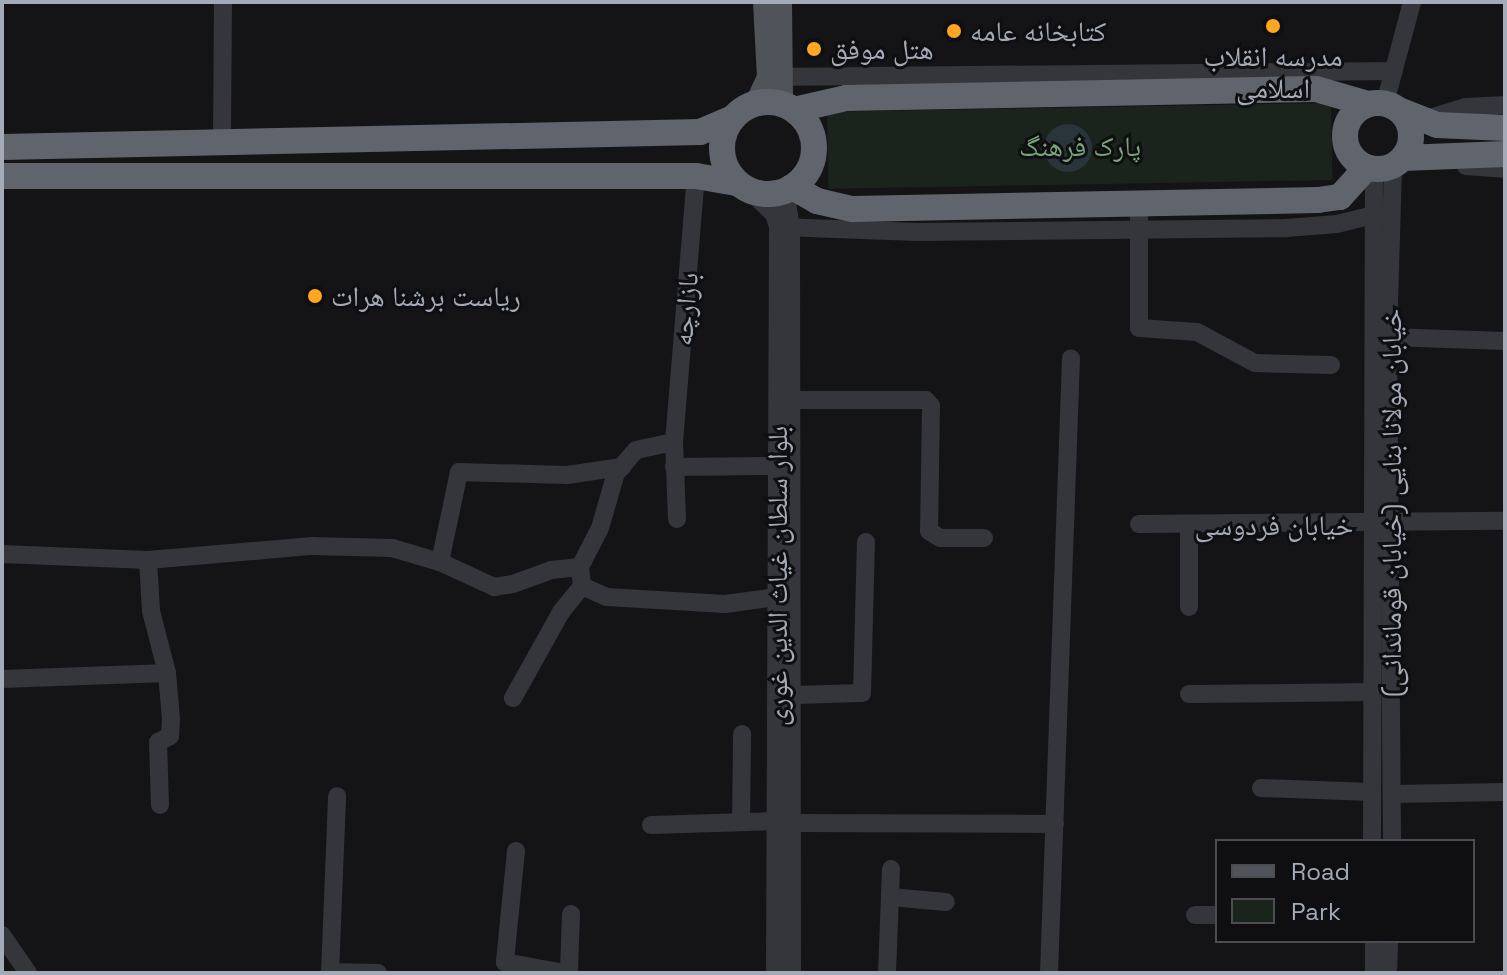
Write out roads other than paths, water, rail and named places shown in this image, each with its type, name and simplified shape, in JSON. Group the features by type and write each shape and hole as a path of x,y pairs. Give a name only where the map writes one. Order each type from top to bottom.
{"highway":[{"path":"2,147 700,132 738,114 846,98 1316,89 1393,110 1505,128"},
{"path":"2,176 696,176 773,194 788,188 811,164 814,149 812,134 788,107"},
{"path":"1393,110 1352,114 1345,140 1352,157 1391,164 1505,154"},
{"path":"788,188 817,201 853,209 1139,218 1340,197 1391,164 1411,133 1393,110"},
{"path":"738,114 721,145 728,172 743,186"}],"main road":[{"path":"764,2 776,77 788,107"},
{"path":"738,114 756,103 776,77 781,2"}],"street":[{"path":"222,142 223,2"},
{"path":"1412,2 1394,71 1393,110 1505,105"},
{"path":"776,77 1394,71"},
{"path":"1391,164 1505,169"},
{"name":"خیابان مولانا بنایی (خیابان قوماندانی)","path":"1391,164 1393,208 1388,337 1392,524 1392,839"},
{"name":"خیابان مولانا بنایی (خیابان قوماندانی)","path":"1372,839 1374,217 1391,164"},
{"name":"بازارچه","path":"677,519 674,442 696,176"},
{"path":"743,186 785,227"},
{"path":"788,188 785,227 791,400 793,695 784,822 792,973"},
{"path":"785,227 1139,218 1286,228 1374,217 1393,208"},
{"path":"1139,218 1139,328 1197,332 1255,363 1331,365"},
{"name":"بلوار سلطان غیاث الدین غوری","path":"775,973 784,822 777,597 785,227"},
{"path":"1388,337 1505,341"},
{"path":"1049,973 1055,824 1054,740 1067,553 1071,358"},
{"path":"791,400 926,400 931,406 929,531 940,538 984,538"},
{"path":"513,698 581,577 622,467 636,450 674,442"},
{"path":"674,467 778,466"},
{"path":"440,562 459,472 567,475 622,467"},
{"name":"خیابان فردوسی","path":"1139,524 1372,526 1505,521"},
{"path":"1189,525 1189,607"},
{"path":"793,695 862,693 866,542"},
{"path":"2,554 148,560 312,546 392,548 440,562 494,587 581,577 636,599 725,604 777,597"},
{"path":"148,560 151,611 167,673 171,719 170,736 158,742 160,805"},
{"path":"2,679 167,673"},
{"path":"1189,694 1374,692"},
{"path":"741,822 742,734"},
{"path":"1261,788 1372,792"},
{"path":"1393,794 1505,792"},
{"path":"337,796 330,973 378,973"},
{"path":"651,825 741,822 1055,824"},
{"path":"516,851 505,962 563,973 569,969 571,914"},
{"path":"887,973 891,869"},
{"path":"890,897 946,902"},
{"path":"1195,915 1215,915"},
{"path":"2,935 28,973"},
{"path":"1374,943 1374,973"},
{"path":"1388,973 1389,943"}],"place":[{"name":"مدرسه انقلاب اسلامی","path":"1273,26"},
{"name":"کتابخانه عامه","path":"954,31"},
{"name":"هتل موفق","path":"814,49"},
{"name":"ریاست برشنا هرات","path":"315,296"}],"park label":[{"name":"پارک فرهنگ","path":"1080,146"}]}
